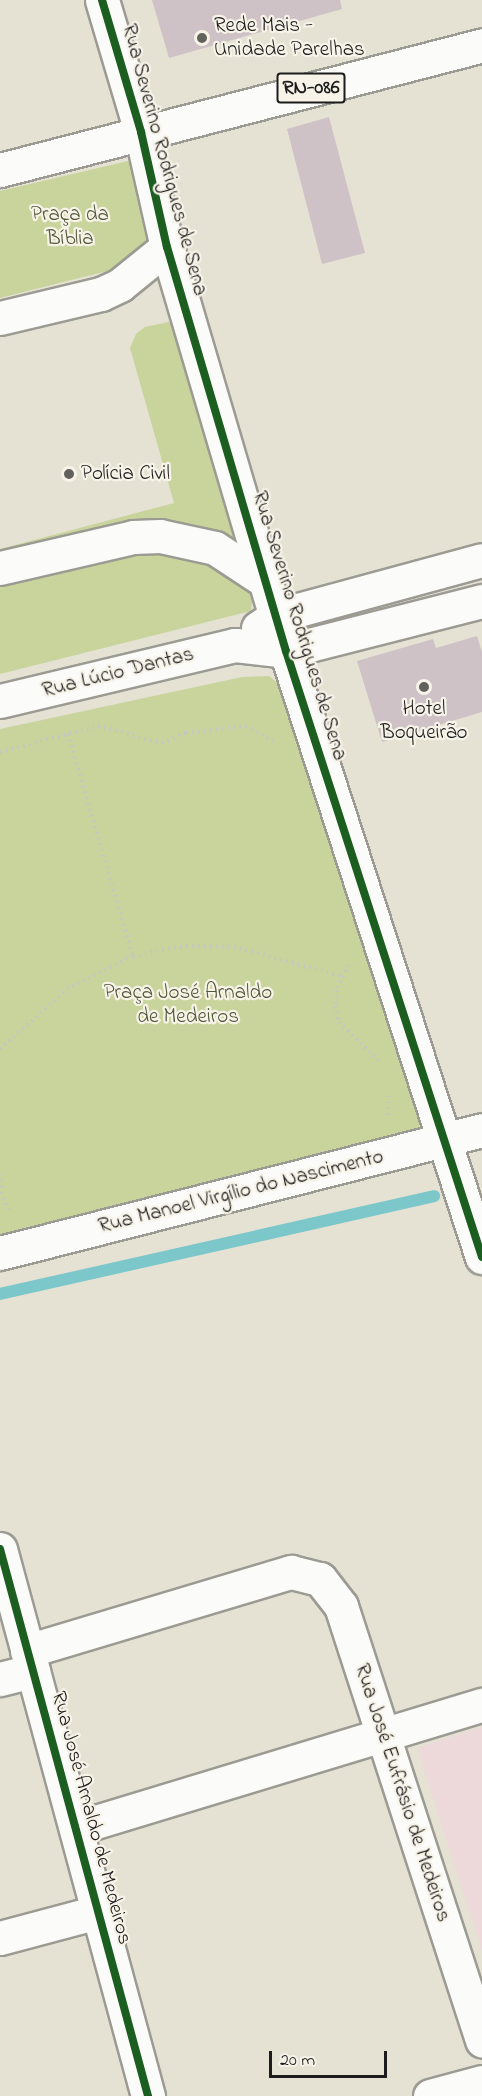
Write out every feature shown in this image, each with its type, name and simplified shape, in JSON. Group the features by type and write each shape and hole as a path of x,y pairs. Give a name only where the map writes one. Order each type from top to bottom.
{"street":[{"name":"Rua Severino Rodrigues de Sena","path":"102,0 141,132 167,247 286,651 482,1257"},
{"name":"RN-086","path":"0,170 482,45"},
{"path":"0,318 101,294 120,285 167,247"},
{"path":"0,568 133,537 160,536 215,548 266,580"},
{"path":"276,616 482,560"},
{"path":"286,651 482,601"},
{"name":"Rua Lúcio Dantas","path":"235,645 276,616"},
{"name":"Rua Lúcio Dantas","path":"0,702 235,645 286,651"},
{"name":"Rua Manoel Virgílio do Nascimento","path":"0,1253 482,1130"},
{"name":"Rua José Arnaldo de Medeiros","path":"0,1549 148,2096"},
{"name":"Rua José Eufrásio de Medeiros","path":"30,1661 291,1572 320,1579 332,1590 384,1736 482,2041"},
{"path":"0,1679 30,1661"},
{"path":"76,1828 482,1705"},
{"path":"0,1938 98,1912"},
{"path":"430,2096 482,2082"}],"path":[{"path":"0,752 98,726 162,743 186,733 246,726 284,748"},
{"path":"68,734 133,956"},
{"path":"0,1049 67,989 133,956 186,946 234,947 342,976"},
{"path":"352,959 342,976 335,1006 339,1022 358,1045 384,1066"},
{"path":"386,1124 389,1091"},
{"path":"0,1174 3,1198 12,1215 19,1218"}],"shaded area":[{"path":"482,1727 482,1951 417,1748"}],"green space":[{"name":"Praça da Bíblia","path":"128,161 142,166 154,236 135,264 0,298 0,191"},
{"path":"178,320 254,588 251,611 0,674 0,549 174,503 130,348 136,334 145,327"},
{"name":"Praça José Arnaldo de Medeiros","path":"269,676 286,690 419,1115 419,1136 0,1242 0,729 242,677"}],"building":[{"name":"Rede Mais - Unidade Parelhas","path":"152,0 340,0 342,9 169,58"},
{"path":"329,117 365,253 322,264 287,129"},
{"name":"Hotel Boqueirão","path":"477,636 482,652 482,712 382,742 357,661 433,639 436,648"}],"waterway":[{"path":"0,1294 434,1196"}],"cycle path":[{"path":"102,0 141,132 167,247 286,651 482,1257"},
{"path":"0,1549 148,2096"}],"place":[{"name":"Rede Mais - Unidade Parelhas","path":"202,38"},
{"name":"Polícia Civil","path":"69,474"},
{"name":"Hotel Boqueirão","path":"424,687"}]}
